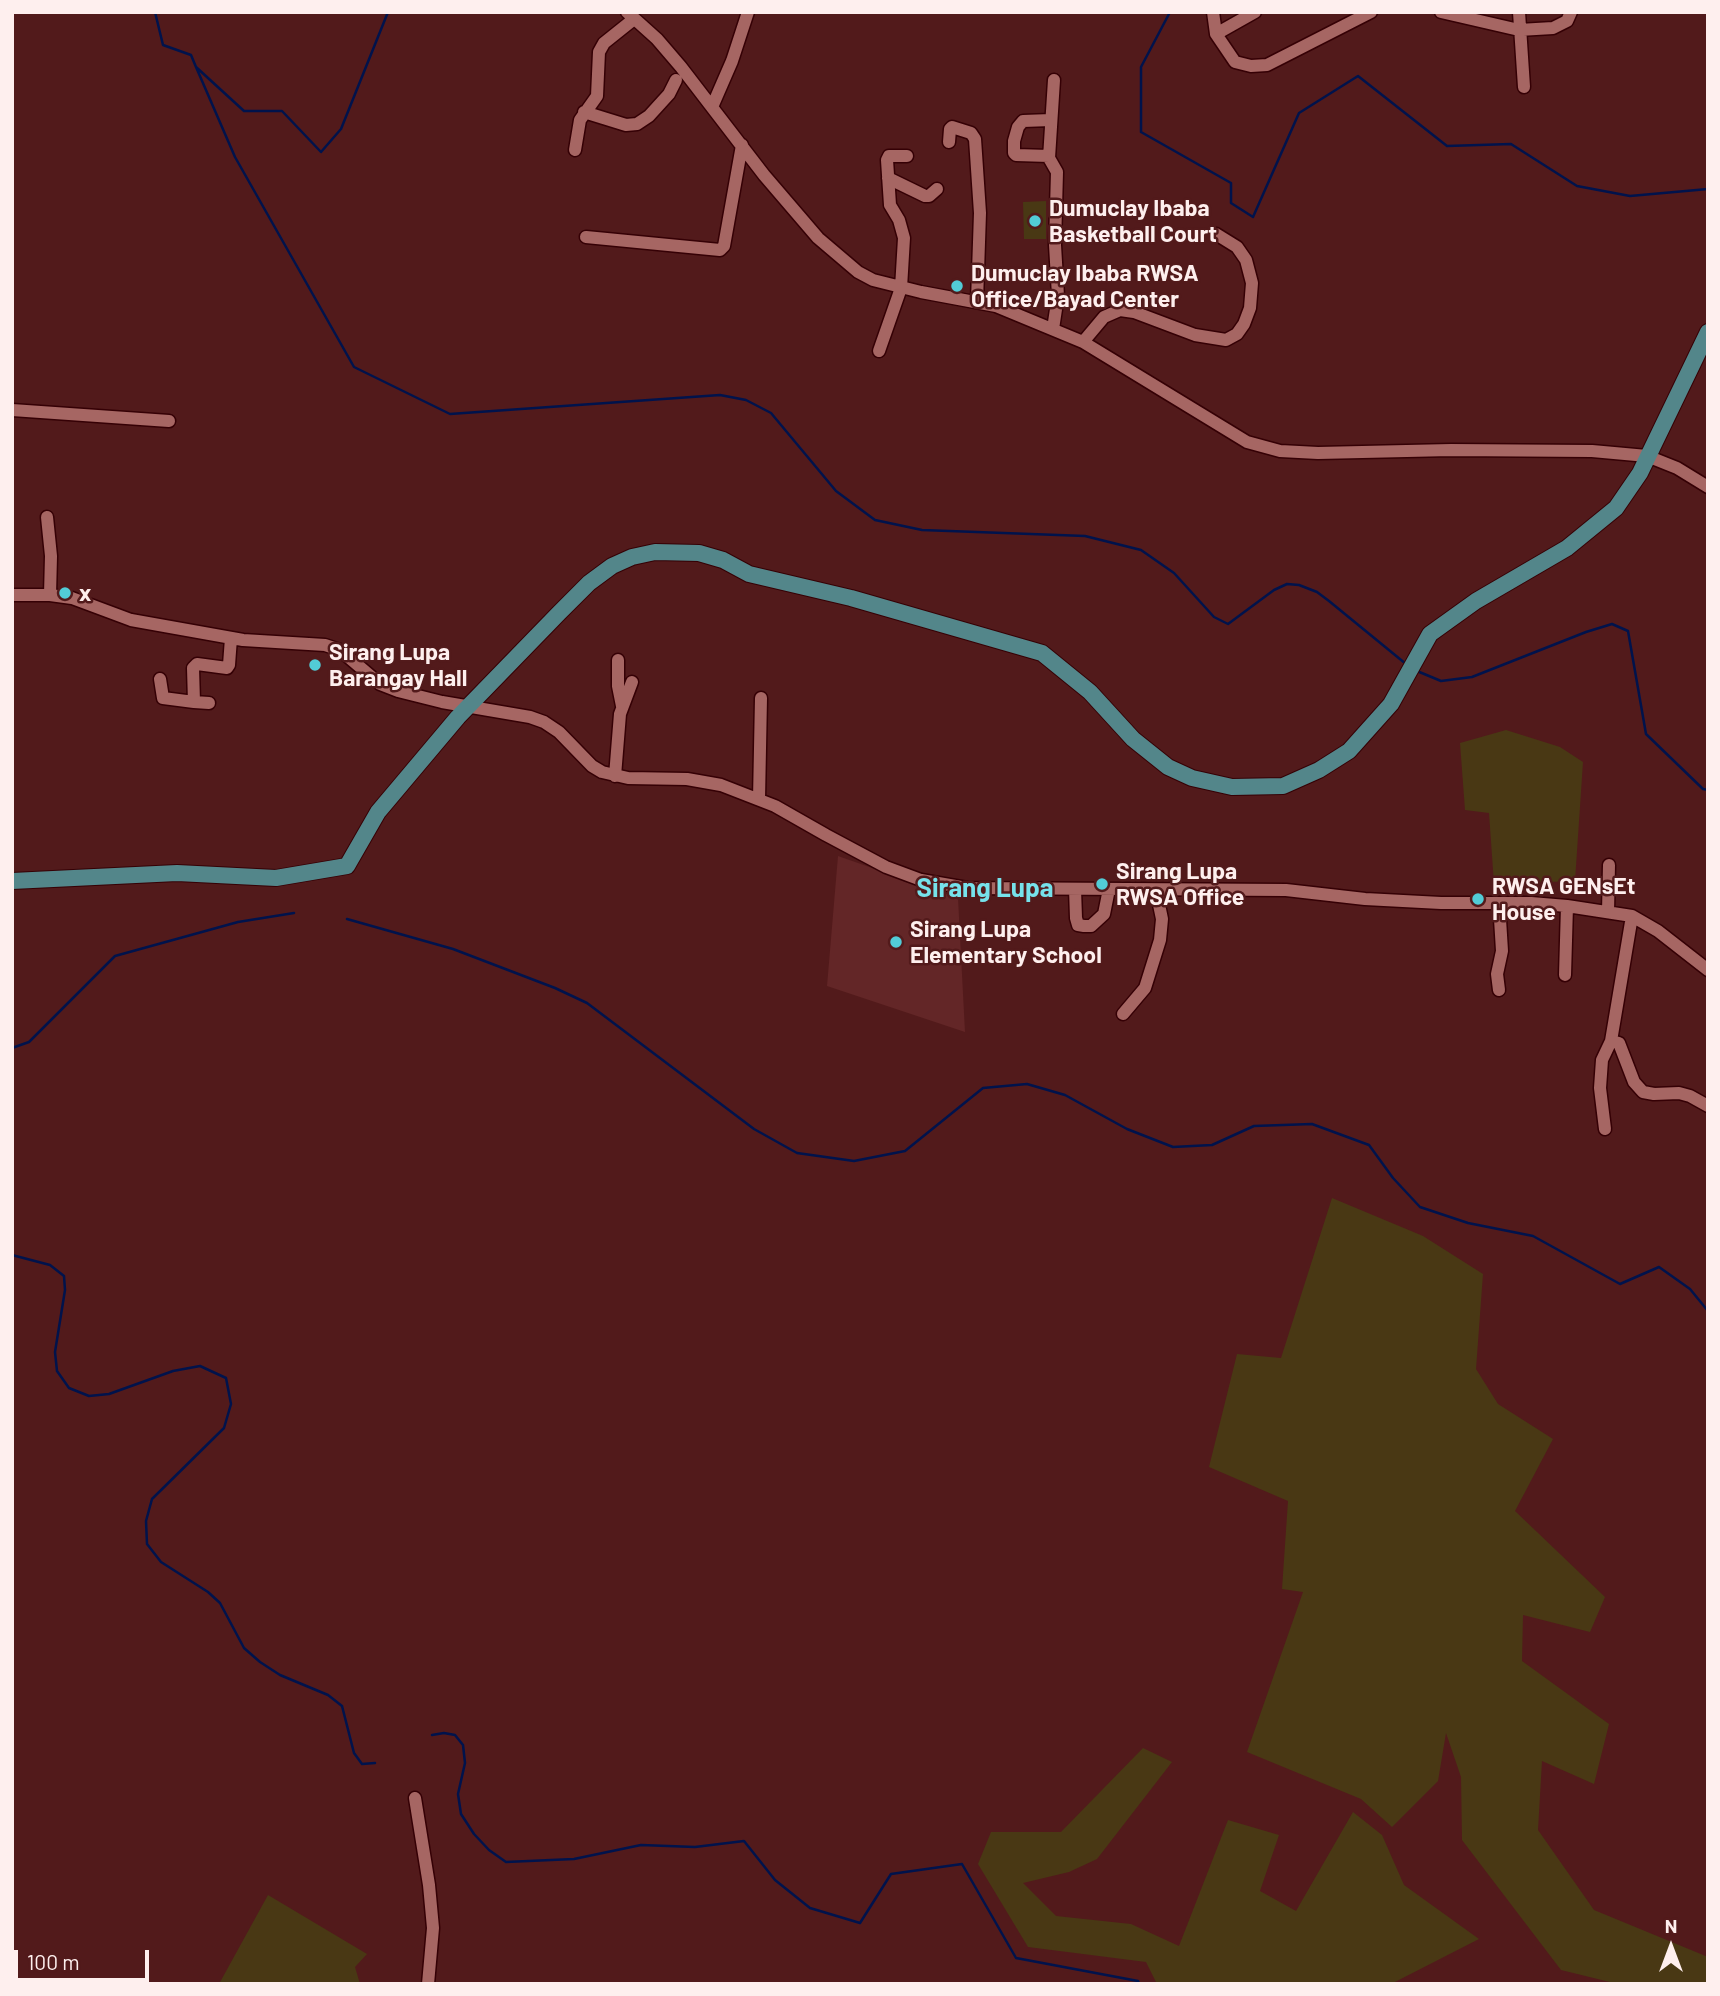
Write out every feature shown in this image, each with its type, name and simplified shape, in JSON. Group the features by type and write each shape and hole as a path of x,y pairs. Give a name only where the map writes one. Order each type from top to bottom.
{"main road":[{"path":"12,881 177,873 276,877 346,866 377,812 468,706 589,583 612,566 632,556 655,552 699,553 723,560 749,574 851,598 1042,653 1090,692 1133,739 1168,767 1192,778 1232,787 1283,786 1349,751 1391,704 1430,634 1455,614 1567,548 1601,522 1629,491 1708,332"}],"street":[{"path":"712,107 732,61 748,12"},
{"path":"1213,12 1216,34 1236,62 1251,66 1267,65 1371,12"},
{"path":"1216,34 1255,12"},
{"path":"1441,12 1519,30 1553,28 1567,21 1571,12"},
{"path":"1519,12 1524,87"},
{"path":"575,150 580,120 597,96 599,52 604,43 631,16 657,39 818,238 858,272 873,280 996,306 1083,342 1247,442 1280,451 1580,451 1647,456 1677,468 1708,487"},
{"path":"584,113 626,125 637,124 669,94 676,80"},
{"path":"1053,330 1058,296 1055,245 1057,172 1050,163 1049,156 1054,80"},
{"path":"1049,156 1016,155 1014,141 1023,121 1051,120"},
{"path":"949,142 952,127 971,133 975,139 980,214 977,302"},
{"path":"586,237 720,250 724,246 742,145"},
{"path":"878,351 901,288 904,234 890,205 887,157 907,156"},
{"path":"888,178 925,196 933,194 937,189"},
{"path":"1083,342 1104,317 1120,310 1134,312 1195,335 1226,340 1237,334 1251,309 1252,283 1246,260 1237,247 1216,234"},
{"path":"12,410 169,421"},
{"path":"47,517 51,548 50,595"},
{"path":"12,595 72,598 131,620 231,638 325,645 347,655 380,684 409,694 544,722 559,732 592,766 615,776 703,781 759,799 886,867 921,880 967,888 1286,890 1365,899 1567,906 1632,916 1658,931 1708,970"},
{"path":"194,702 194,666 227,668 231,638"},
{"path":"615,776 622,706 618,686 618,660"},
{"path":"160,679 163,698 209,704"},
{"path":"622,706 629,695 632,682"},
{"path":"759,799 761,698"},
{"path":"1608,912 1609,865"},
{"path":"1075,889 1076,918 1078,925 1084,926 1091,926 1104,914 1109,889"},
{"path":"1122,1014 1145,988 1160,940 1162,919 1156,890"},
{"path":"1499,903 1502,951 1497,967 1499,990"},
{"path":"1565,975 1567,906"},
{"path":"1605,1129 1600,1073 1602,1060 1612,1041 1632,916"},
{"path":"1612,1041 1619,1044 1634,1082 1643,1091 1654,1094 1679,1093 1708,1106"},
{"path":"415,1798 433,1928 428,1984"}],"shaded area":[{"name":"Dumuclay Ibaba Basketball Court","path":"1046,201 1046,239 1024,239 1023,202"},
{"path":"1506,730 1560,747 1583,762 1575,881 1494,884 1489,813 1465,810 1460,743"},
{"name":"Sirang Lupa Elementary School","path":"838,856 958,898 965,1032 827,986"},
{"path":"1332,1198 1423,1236 1483,1274 1476,1369 1498,1404 1553,1439 1515,1511 1605,1597 1590,1632 1523,1615 1522,1661 1609,1724 1594,1784 1542,1761 1538,1830 1594,1910 1708,1957 1708,1984 1618,1984 1561,1970 1462,1840 1461,1777 1446,1733 1438,1781 1392,1827 1361,1799 1247,1752 1303,1592 1282,1589 1288,1501 1209,1467 1237,1354 1281,1358"},
{"path":"1143,1748 1172,1762 1097,1859 1069,1872 1023,1883 1056,1916 1131,1924 1179,1946 1228,1820 1279,1835 1260,1891 1296,1911 1353,1812 1382,1835 1404,1885 1479,1939 1391,1984 1157,1984 1146,1962 1028,1947 978,1864 991,1832 1061,1832"},
{"path":"268,1895 367,1954 355,1967 360,1984 219,1984"}],"waterway":[{"path":"155,12 163,45 191,55 196,67 244,111 282,111 321,152 341,129 388,12"},
{"path":"1170,12 1141,67 1141,132 1231,183 1231,203 1253,217 1299,113 1358,76 1447,146 1511,144 1577,186 1630,196 1708,189"},
{"path":"196,67 235,157 354,367 450,414 720,395 746,400 771,413 836,491 875,520 922,530 1085,536 1141,550 1174,573 1214,617 1228,624 1274,590 1287,584 1299,585 1317,592 1406,664"},
{"path":"1417,671 1441,681 1472,677 1612,624 1628,631 1646,734 1703,789 1708,790"},
{"path":"12,1048 29,1042 115,956 238,922 294,913"},
{"path":"347,919 453,949 587,1003 754,1129 797,1153 854,1161 905,1151 983,1088 1027,1084 1065,1095 1127,1129 1173,1147 1212,1145 1254,1126 1312,1124 1369,1145 1393,1178 1420,1207 1468,1223 1533,1236 1620,1284 1659,1267 1690,1289 1708,1311"},
{"path":"12,1255 50,1265 64,1276 65,1290 55,1352 57,1371 69,1388 89,1396 109,1394 173,1371 200,1366 226,1378 231,1404 224,1428 152,1499 146,1521 147,1544 161,1562 208,1592 220,1603 244,1648 260,1662 280,1675 328,1695 342,1706 354,1753 362,1764 375,1763"},
{"path":"432,1735 455,1735 463,1745 465,1763 458,1794 461,1814 474,1834 489,1850 506,1862 574,1859 641,1845 695,1847 744,1841 775,1880 810,1908 860,1923 891,1874 962,1864 1016,1958 1138,1981 1139,1984"}],"place":[{"name":"Dumuclay Ibaba Basketball Court","path":"1035,221"},
{"name":"Dumuclay Ibaba RWSA Office/Bayad Center","path":"957,286"},
{"name":"x","path":"65,593"},
{"name":"Sirang Lupa Barangay Hall","path":"315,665"},
{"name":"Sirang Lupa RWSA Office","path":"1102,884"},
{"name":"RWSA GENsEt House","path":"1478,899"},
{"name":"Sirang Lupa Elementary School","path":"896,942"}],"district":[{"name":"Sirang Lupa","path":"985,888"}]}
